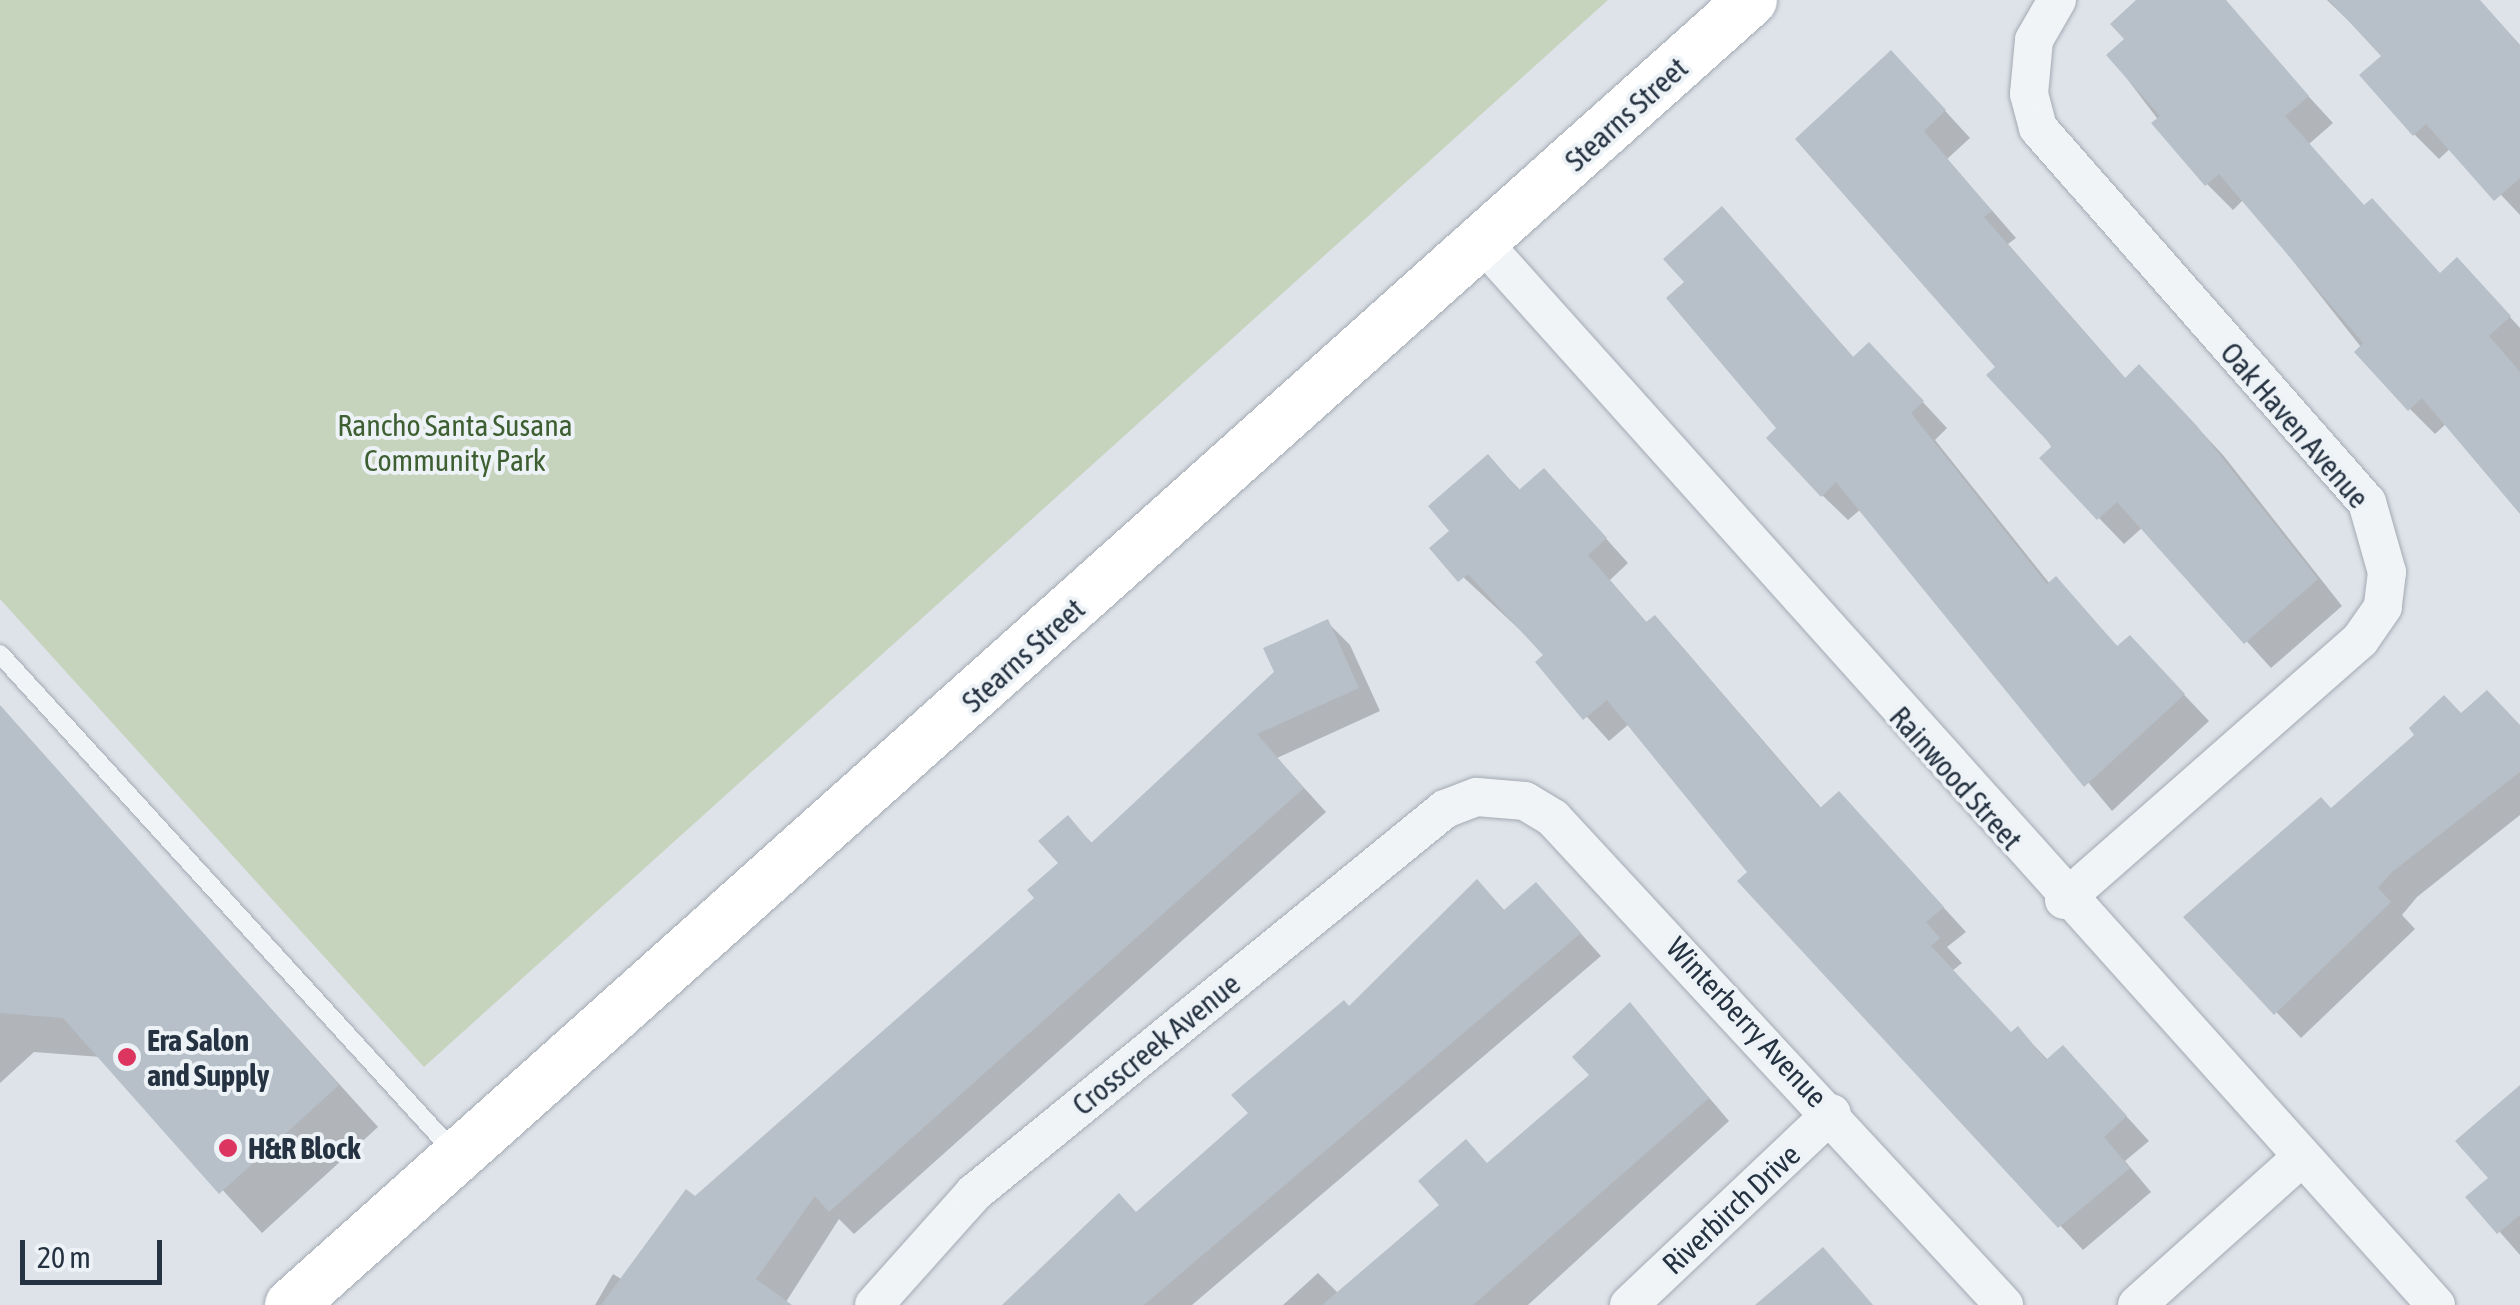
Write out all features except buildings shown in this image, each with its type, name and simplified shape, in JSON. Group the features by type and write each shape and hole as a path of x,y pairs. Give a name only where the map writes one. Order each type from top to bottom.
{"main road":[{"name":"Stearns Street","path":"291,1305 1483,243 1750,0"}],"street":[{"name":"Oak Haven Avenue","path":"2057,0 2034,40 2029,94 2038,128 2367,502 2387,572 2383,606 2360,640 2064,900"},
{"name":"Rainwood Street","path":"1483,243 2064,900 2436,1305"},
{"name":"Winterberry Avenue","path":"1458,804 1501,797 1553,818 1832,1112 2004,1305"},
{"name":"Crosscreek Avenue","path":"874,1305 974,1193 1458,804"},
{"name":"Riverbirch Drive","path":"1629,1305 1832,1112"},
{"path":"2138,1305 2302,1157"}],"lane":[{"path":"0,654 457,1156"}],"green space":[{"name":"Rancho Santa Susana Community Park","path":"0,0 1608,0 424,1067 0,599"}],"place":[{"name":"Era Salon and Supply","path":"127,1057"},
{"name":"H&R Block","path":"228,1148"}]}
